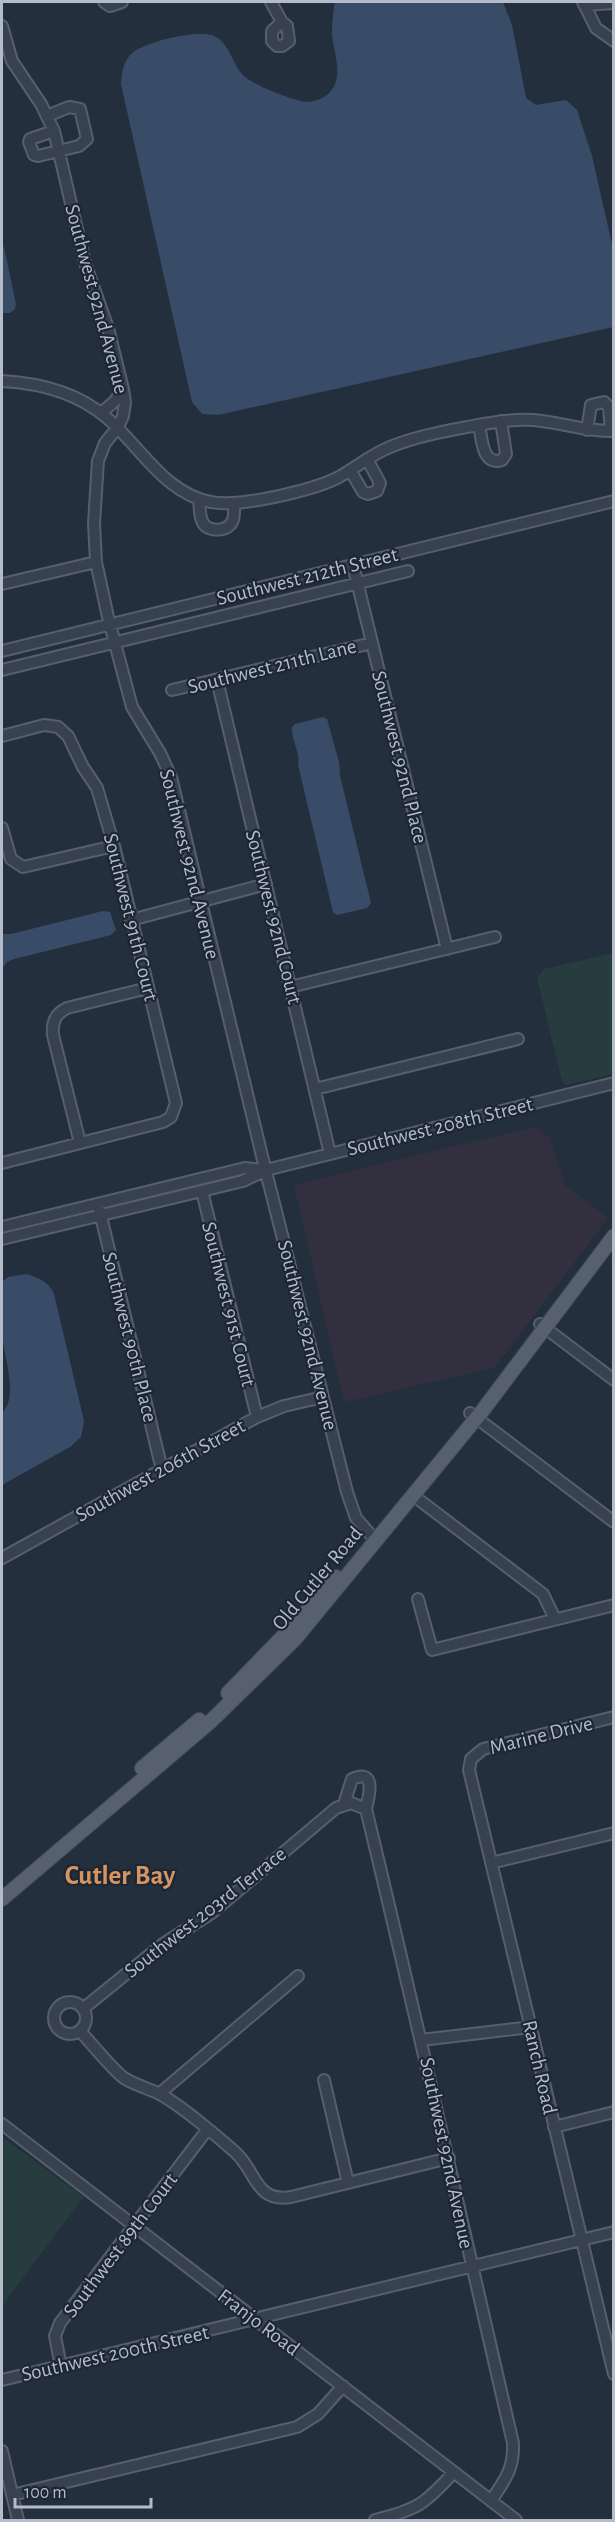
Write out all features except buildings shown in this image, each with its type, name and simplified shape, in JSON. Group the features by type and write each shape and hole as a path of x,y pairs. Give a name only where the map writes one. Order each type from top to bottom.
{"main road":[{"name":"Old Cutler Road","path":"374,1539 414,1496 611,1236"},
{"name":"Old Cutler Road","path":"93,1815 172,1755 314,1618 473,1416"},
{"name":"Old Cutler Road","path":"2,1899 45,1856 178,1737 249,1679"},
{"path":"172,1755 178,1737"},
{"name":"Old Cutler Road","path":"2,1887 45,1856"}],"street":[{"path":"104,2 110,6 122,2"},
{"path":"271,2 282,22"},
{"path":"614,3 583,3 596,28 614,41"},
{"name":"Southwest 92nd Avenue","path":"2,26 14,64 54,131 85,263 108,328 123,389 124,409 118,427 105,443 98,461 94,523 96,562 114,642 135,713 170,773 266,1170 351,1505 356,1518 374,1539"},
{"path":"2,68 14,64"},
{"path":"47,116 75,106 80,108 88,136 86,142 80,147 38,156 30,151 30,139 54,131"},
{"path":"2,381 56,390 101,413 118,427 171,483 199,499 219,504 234,503 318,485 350,470 383,450 406,442 479,425 501,421 542,421 587,430 612,431 609,407 603,402 591,405 587,430"},
{"path":"101,413 115,401 123,389"},
{"path":"479,425 486,456 492,462 497,462 502,460 506,454 501,421"},
{"path":"350,470 363,492 368,494 377,490 380,483 367,459"},
{"path":"199,499 204,524 215,529 222,529 232,524 234,503"},
{"name":"Southwest 212th Street","path":"2,651 614,501"},
{"path":"2,584 96,562"},
{"name":"Southwest 92nd Place","path":"353,565 447,949"},
{"name":"Southwest 212th Street","path":"2,670 408,571"},
{"name":"Southwest 211th Lane","path":"172,690 372,643"},
{"name":"Southwest 92nd Court","path":"216,680 330,1154"},
{"name":"Southwest 91th Court","path":"2,736 44,725 56,726 68,736 83,767 97,788 114,846 176,1096 174,1112 163,1122 80,1143"},
{"path":"2,828 9,855 15,863 23,867 32,867 114,846"},
{"path":"131,920 266,884"},
{"path":"290,987 495,937"},
{"path":"2,1162 80,1143 53,1035 54,1021 58,1014 71,1006 148,988"},
{"path":"315,1089 518,1039"},
{"name":"Southwest 208th Street","path":"2,1227 202,1191 243,1180 266,1170 614,1083"},
{"name":"Southwest 208th Street","path":"2,1239 244,1168 266,1170"},
{"name":"Southwest 91st Court","path":"202,1191 256,1417"},
{"name":"Southwest 90th Place","path":"99,1209 162,1470"},
{"path":"542,1326 614,1380"},
{"name":"Southwest 206th Street","path":"2,1557 256,1417 284,1406 323,1396"},
{"path":"473,1416 614,1522"},
{"path":"414,1496 543,1594 555,1619"},
{"path":"418,1599 432,1650 614,1605"},
{"name":"Marine Drive","path":"471,1759 478,1752 489,1747 614,1717"},
{"name":"Ranch Road","path":"471,1759 470,1775 614,2374"},
{"name":"Southwest 92nd Avenue","path":"344,1804 352,1779 358,1776 365,1777 370,1782 371,1788 362,1806 449,2158 513,2443 514,2459 511,2471 491,2501"},
{"path":"344,1804 362,1806"},
{"name":"Southwest 203rd Terrace","path":"84,2008 163,1944 213,1912 336,1808 344,1804"},
{"path":"491,1863 614,1833"},
{"path":"159,2094 298,1977"},
{"path":"69,2001 80,2004 84,2008 86,2023 80,2031 75,2034 64,2033 56,2026 54,2015 59,2006 69,2001"},
{"path":"421,2040 531,2027"},
{"path":"80,2031 123,2077 159,2094 240,2156 264,2192 278,2198 291,2197 449,2158"},
{"path":"324,2080 348,2183"},
{"path":"554,2127 614,2112"},
{"name":"Franjo Road","path":"2,2124 516,2520"},
{"name":"Southwest 89th Court","path":"61,2367 55,2336 60,2323 207,2130"},
{"name":"Southwest 200th Street","path":"2,2380 614,2232"},
{"path":"12,2495 297,2427 318,2414 343,2386"},
{"path":"2,2451 18,2520"},
{"path":"375,2520 415,2509 428,2500 454,2472"}],"shaded area":[{"path":"534,1127 549,1137 565,1185 608,1218 494,1368 344,1402 294,1185"}],"green space":[{"path":"613,953 613,1074 566,1085 562,1081 537,978 544,969"},
{"path":"2,2137 84,2197 2,2306"}],"water":[{"path":"335,2 503,2 512,25 526,98 536,105 566,100 577,110 592,156 613,249 613,327 218,415 202,414 192,402 121,84 122,72 128,57 138,49 158,41 184,35 206,34 214,36 224,44 240,71 249,80 293,99 307,102 317,100 331,91 337,78 332,33"},
{"path":"2,238 16,304 15,309 10,313 2,313"},
{"path":"323,717 327,719 339,762 340,776 371,903 367,908 337,915 333,912 292,732 295,724"},
{"path":"103,911 110,912 116,930 111,935 14,959 7,962 2,969 2,934 11,934"},
{"path":"27,1274 43,1281 54,1294 84,1421 81,1437 70,1447 2,1485 2,1413 7,1406 10,1387 1,1329 2,1282 8,1277"}],"district":[{"name":"Cutler Bay","path":"120,1875"}]}
